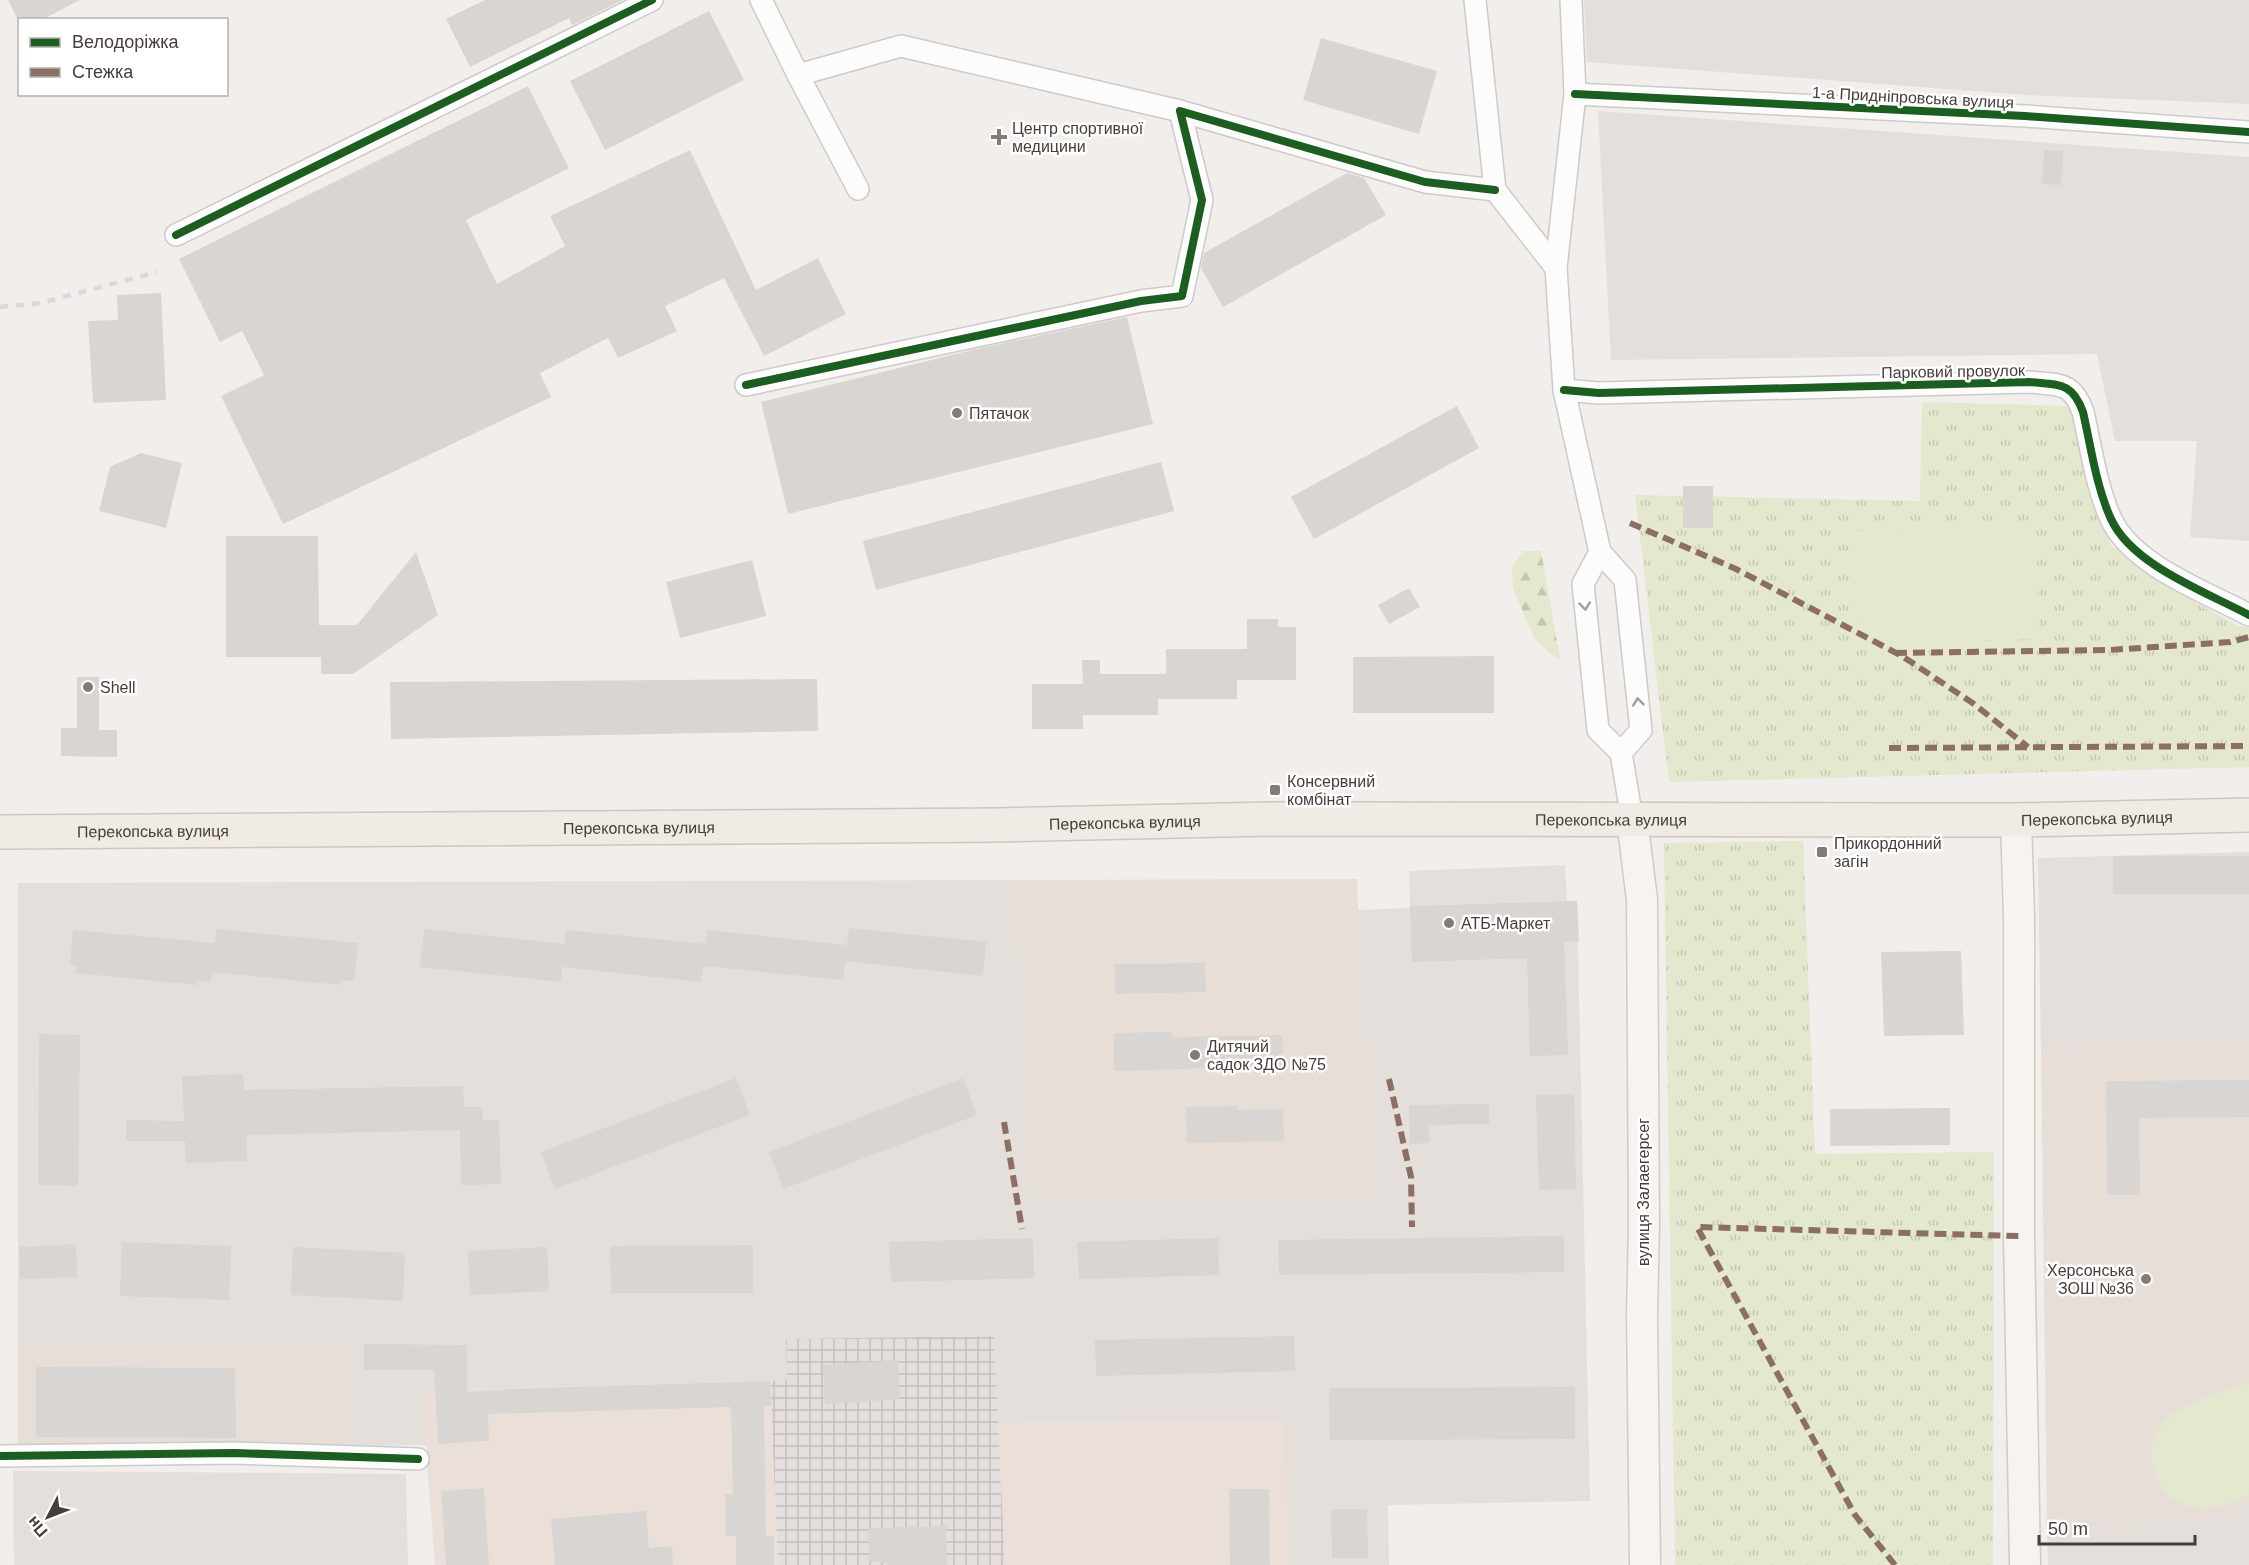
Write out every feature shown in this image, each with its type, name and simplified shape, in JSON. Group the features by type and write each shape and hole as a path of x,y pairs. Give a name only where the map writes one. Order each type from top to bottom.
{"main road":[{"name":"Перекопська вулиця","path":"0,832 985,825 1277,819 2016,819 2249,815"},
{"name":"вулиця Залаегерсег","path":"1632,819 1642,900 1644,1226 1642,1314 1645,1565"},
{"path":"2016,819 2019,917 2019,1224 2025,1565"}],"street":[{"path":"176,235 652,0"},
{"path":"761,0 858,189"},
{"path":"1475,0 1496,190 1556,268"},
{"path":"1571,0 1575,94 1556,268 1564,390 1600,552 1624,580 1641,730 1622,753"},
{"path":"798,75 901,46 1180,111 1425,182 1496,190"},
{"name":"1-а Придніпровська вулиця","path":"1575,94 2025,116 2249,132"},
{"path":"746,385 1141,301 1182,296 1202,200 1180,111"},
{"name":"Парковий провулок","path":"1564,390 1599,393 2029,382 2058,385 2071,389 2078,398 2083,412 2103,500 2112,521 2124,539 2139,555 2249,615"},
{"path":"1600,552 1583,584 1598,730 1622,753 1632,819"},
{"path":"0,1456 235,1453 418,1459"}],"shaded area":[{"path":"1584,0 2249,0 2249,104 2027,95 1587,62"},
{"path":"1598,111 2249,157 2249,541 2190,537 2197,441 2115,441 2097,354 1611,360"},
{"path":"2249,852 2249,1037 2041,1051 2038,858"},
{"path":"1565,865 1567,901 1410,906 1409,871"},
{"name":"Дитячий садок ЗДО №75","path":"1357,879 1369,1200 1038,1203 1016,880"},
{"path":"1016,880 1038,1203 1369,1200 1358,910 1577,901 1590,1501 1388,1505 1389,1565 1288,1565 1284,1421 998,1422 994,1336 786,1339 787,1381 426,1390 427,1445 340,1446 340,1342 18,1340 18,883"},
{"name":"Херсонська ЗОШ №36","path":"2249,1037 2249,1506 2218,1519 2047,1531 2041,1051"},
{"path":"994,1336 1005,1565 778,1565 770,1381 787,1380 786,1339"},
{"path":"18,1340 340,1342 340,1446 18,1444"},
{"path":"770,1381 778,1565 435,1565 428,1476 425,1390"},
{"path":"1284,1420 1288,1565 1005,1565 998,1422"},
{"path":"13,1471 406,1474 408,1565 14,1565"},
{"path":"2249,1506 2249,1565 2048,1565 2047,1531 2218,1519"}],"green space":[{"path":"1922,402 2069,406 2111,546 2181,595 2239,626 2249,628 2249,767 1669,782 1635,495 1920,501"},
{"path":"2036,527 2039,639 1857,643 1854,531"},
{"path":"1523,551 1541,551 1560,659 1554,657 1534,638 1513,588 1512,568"},
{"path":"1803,841 1815,1154 1994,1152 1993,1565 1675,1565 1664,843"},
{"path":"2249,1383 2249,1495 2207,1508 2186,1505 2173,1498 2163,1488 2152,1461 2152,1447 2157,1433 2166,1420 2183,1408"}],"building":[{"path":"8,0 80,0 45,18 18,18 18,20"},
{"path":"485,0 623,0 572,25 569,18 470,67 446,19"},
{"path":"709,11 744,80 605,150 570,81"},
{"path":"1321,38 1437,71 1419,134 1303,100"},
{"path":"528,86 569,168 466,220 497,284 565,246 550,216 690,150 756,290 818,258 846,314 764,356 724,278 665,306 677,331 618,358 608,338 540,373 551,397 283,524 221,396 264,375 242,331 220,342 179,259"},
{"path":"2044,150 2063,151 2061,185 2042,184"},
{"path":"1347,173 1364,178 1386,215 1223,307 1201,268 1204,253"},
{"path":"161,293 166,400 93,403 88,321 118,320 117,295"},
{"name":"Пятачок","path":"1127,317 1153,424 788,514 761,402 976,349"},
{"path":"1457,406 1479,448 1314,539 1291,497"},
{"path":"141,453 182,463 166,528 99,511 110,467"},
{"path":"1161,462 1174,511 876,590 863,541"},
{"path":"1683,486 1713,486 1713,528 1683,528"},
{"path":"226,536 318,536 319,625 357,625 416,552 438,615 353,674 321,674 321,657 226,657"},
{"path":"752,560 766,616 680,638 666,582"},
{"path":"1409,588 1420,607 1389,624 1378,605"},
{"path":"1247,619 1278,619 1278,627 1296,627 1296,680 1237,680 1237,699 1158,699 1158,715 1083,715 1083,729 1032,729 1032,684 1083,684 1082,660 1100,660 1100,674 1166,674 1166,649 1247,649"},
{"path":"1494,656 1494,713 1353,713 1353,657"},
{"path":"77,677 99,677 99,730 117,730 117,757 61,756 61,728 77,728"},
{"path":"817,679 818,731 391,739 390,682"},
{"path":"2113,856 2249,856 2249,894 2113,894"},
{"path":"1577,901 1579,941 1564,942 1568,1055 1530,1056 1527,958 1412,962 1410,906"},
{"path":"849,928 986,942 983,976 845,961 843,980 703,966 701,982 562,967 561,982 420,967 424,929 565,944 566,930 706,944 707,930 847,945"},
{"path":"216,929 358,943 354,981 340,980 340,985 212,972 211,982 197,980 197,985 75,973 76,966 70,965 73,930 215,943"},
{"path":"1961,951 1964,1035 1884,1036 1881,952"},
{"path":"1205,963 1206,992 1115,994 1115,964"},
{"path":"1172,1032 1172,1037 1282,1035 1283,1066 1114,1071 1114,1033"},
{"path":"39,1034 80,1035 78,1186 38,1185"},
{"path":"243,1074 244,1090 463,1086 464,1107 482,1107 483,1120 499,1120 501,1184 461,1185 460,1130 246,1135 247,1161 186,1163 185,1141 126,1141 126,1120 184,1121 182,1076"},
{"path":"736,1078 750,1115 555,1189 541,1152"},
{"path":"963,1078 977,1115 783,1189 769,1152"},
{"path":"2249,1080 2249,1117 2139,1118 2140,1195 2107,1195 2106,1081"},
{"path":"1574,1094 1576,1189 1539,1190 1536,1095"},
{"path":"1489,1104 1489,1124 1429,1125 1430,1143 1410,1144 1409,1105"},
{"path":"1237,1106 1237,1110 1283,1109 1284,1141 1187,1143 1186,1107"},
{"path":"1950,1108 1950,1145 1830,1146 1830,1109"},
{"path":"1564,1236 1564,1272 1279,1275 1278,1240"},
{"path":"1033,1238 1034,1278 891,1282 889,1242"},
{"path":"1218,1238 1219,1275 1079,1279 1077,1242"},
{"path":"122,1242 231,1246 229,1300 120,1296"},
{"path":"76,1244 77,1277 20,1279 19,1247"},
{"path":"753,1245 753,1293 611,1293 610,1246"},
{"path":"293,1247 405,1253 403,1301 291,1295"},
{"path":"547,1247 549,1291 470,1295 468,1251"},
{"path":"1294,1336 1295,1371 1096,1376 1095,1340"},
{"path":"364,1344 467,1345 467,1392 770,1381 771,1406 764,1406 766,1536 774,1536 774,1565 736,1565 736,1536 725,1536 725,1494 733,1494 731,1407 488,1414 489,1441 438,1444 434,1370 364,1370"},
{"path":"898,1360 900,1399 825,1404 823,1365"},
{"path":"36,1367 235,1368 236,1438 36,1437"},
{"path":"1575,1387 1575,1439 1330,1440 1329,1388"},
{"path":"484,1488 489,1565 446,1565 441,1491"},
{"path":"1229,1489 1269,1489 1270,1565 1230,1565"},
{"path":"1331,1509 1367,1509 1368,1558 1332,1558"},
{"path":"646,1511 649,1548 672,1546 673,1565 555,1565 551,1519"},
{"path":"946,1526 947,1565 887,1565 887,1562 869,1562 868,1528"}],"railway":[{"path":"0,307 41,303 157,272"}],"marked path":[{"path":"1630,523 1736,569 1902,656 1974,704 2028,747"},
{"path":"1895,653 2109,650 2230,642 2249,637"},
{"path":"1889,748 2249,746"},
{"path":"1389,1079 1411,1177 1412,1227"},
{"path":"1004,1122 1022,1229"},
{"path":"1895,1565 1855,1515 1697,1227 2019,1236"}],"cycle path":[{"path":"176,235 652,0"},
{"path":"1575,94 2025,116 2249,132"},
{"path":"746,385 1141,301 1182,296 1202,200 1180,111 1425,182 1495,190"},
{"path":"1564,390 1599,393 2029,382 2063,386 2074,395 2083,412 2101,493 2111,519 2121,535 2135,550 2172,576 2249,615"},
{"path":"0,1456 235,1453 418,1459"}],"place":[{"name":"Центр спортивної медицини","path":"999,137"},
{"name":"Пятачок","path":"957,413"},
{"name":"Shell","path":"88,687"},
{"name":"Консервний комбінат","path":"1275,790"},
{"name":"Прикордонний загін","path":"1822,852"},
{"name":"АТБ-Маркет","path":"1449,923"},
{"name":"Дитячий садок ЗДО №75","path":"1195,1055"},
{"name":"Херсонська ЗОШ №36","path":"2146,1279"}]}
